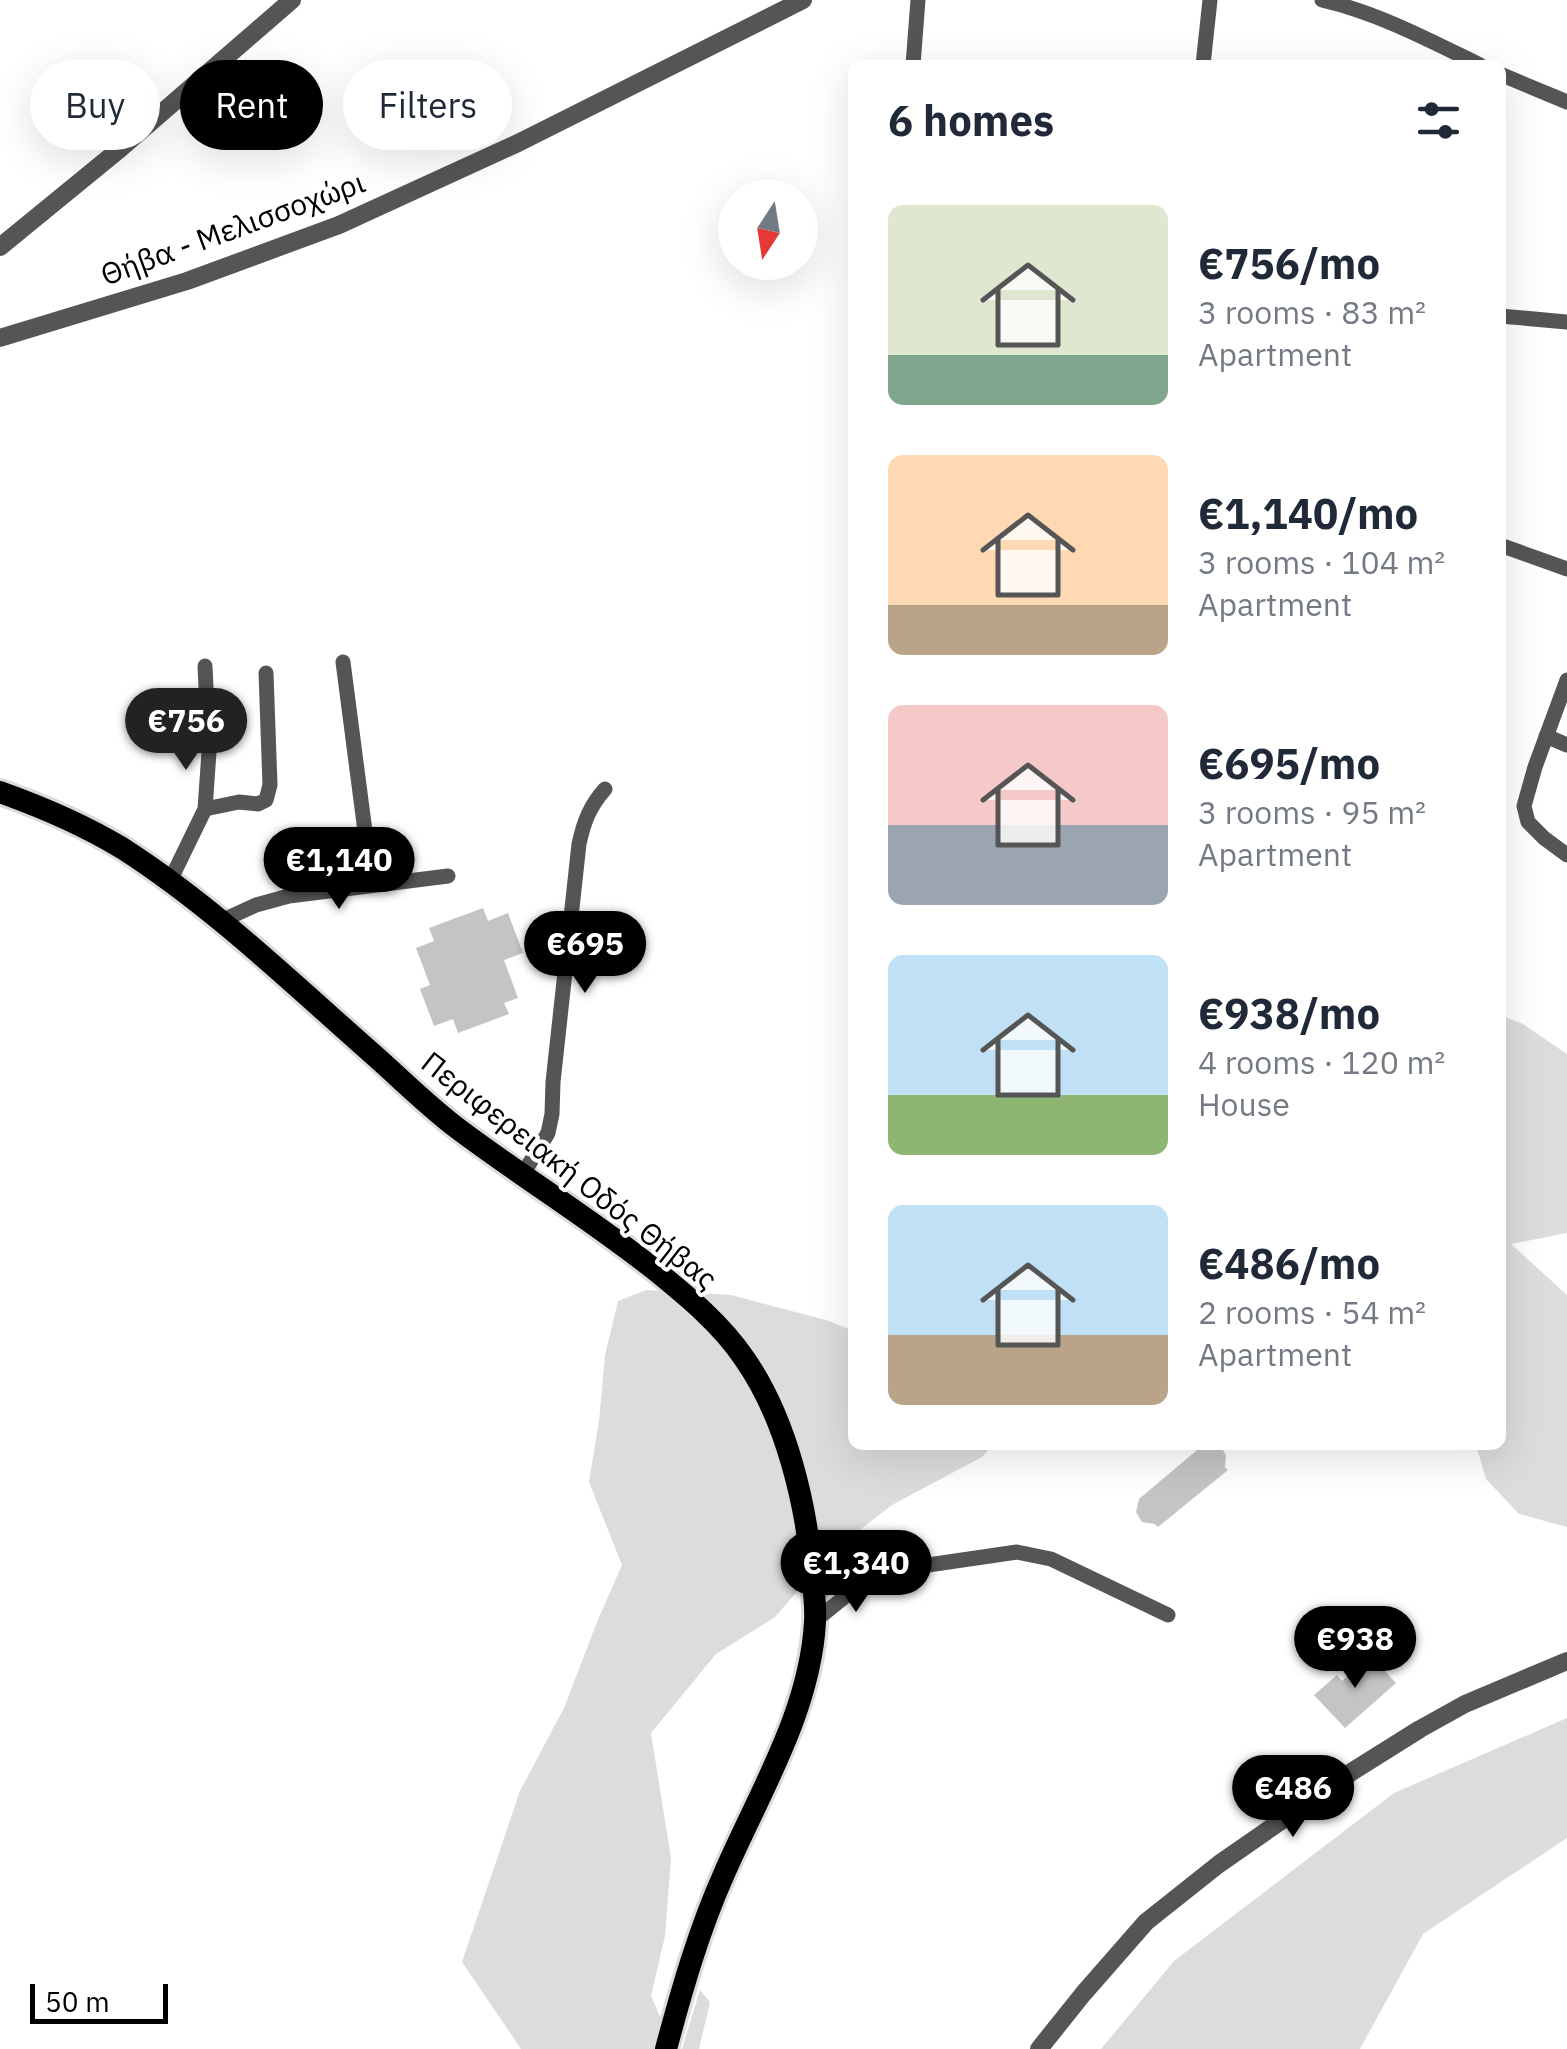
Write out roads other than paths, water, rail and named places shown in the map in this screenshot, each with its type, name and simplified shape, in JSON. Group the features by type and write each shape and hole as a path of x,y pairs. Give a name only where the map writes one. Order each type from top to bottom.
{"main road":[{"name":"Περιφερειακή Οδός Θήβας","path":"0,792 76,824 170,881 222,921 454,1126 618,1241 678,1289 724,1331 745,1359 778,1422 798,1496 812,1569 816,1620 800,1699 708,1910 666,2049"}],"street":[{"path":"0,247 292,0"},
{"name":"Θήβα - Μελισσοχώρι","path":"0,338 187,281 339,225 518,143 802,0"},
{"path":"912,60 918,0"},
{"path":"1204,60 1210,0"},
{"path":"1322,0 1356,9 1470,60"},
{"path":"1506,77 1567,102"},
{"path":"1506,317 1567,322"},
{"path":"1506,547 1567,569"},
{"path":"343,662 372,885"},
{"path":"170,881 205,809 209,752 205,666"},
{"path":"205,809 266,800 270,784 266,674"},
{"path":"1567,680 1524,806 1528,822 1567,855"},
{"path":"1546,736 1567,744"},
{"path":"522,1174 548,1133 579,844 592,803 605,788"},
{"path":"222,921 256,905 289,896 448,876"},
{"path":"812,1569 894,1580 928,1565 1017,1552 1051,1559 1168,1615"},
{"path":"816,1620 852,1591 875,1579"},
{"path":"1040,2049 1146,1922 1219,1864 1420,1729 1465,1704 1567,1661"}]}
